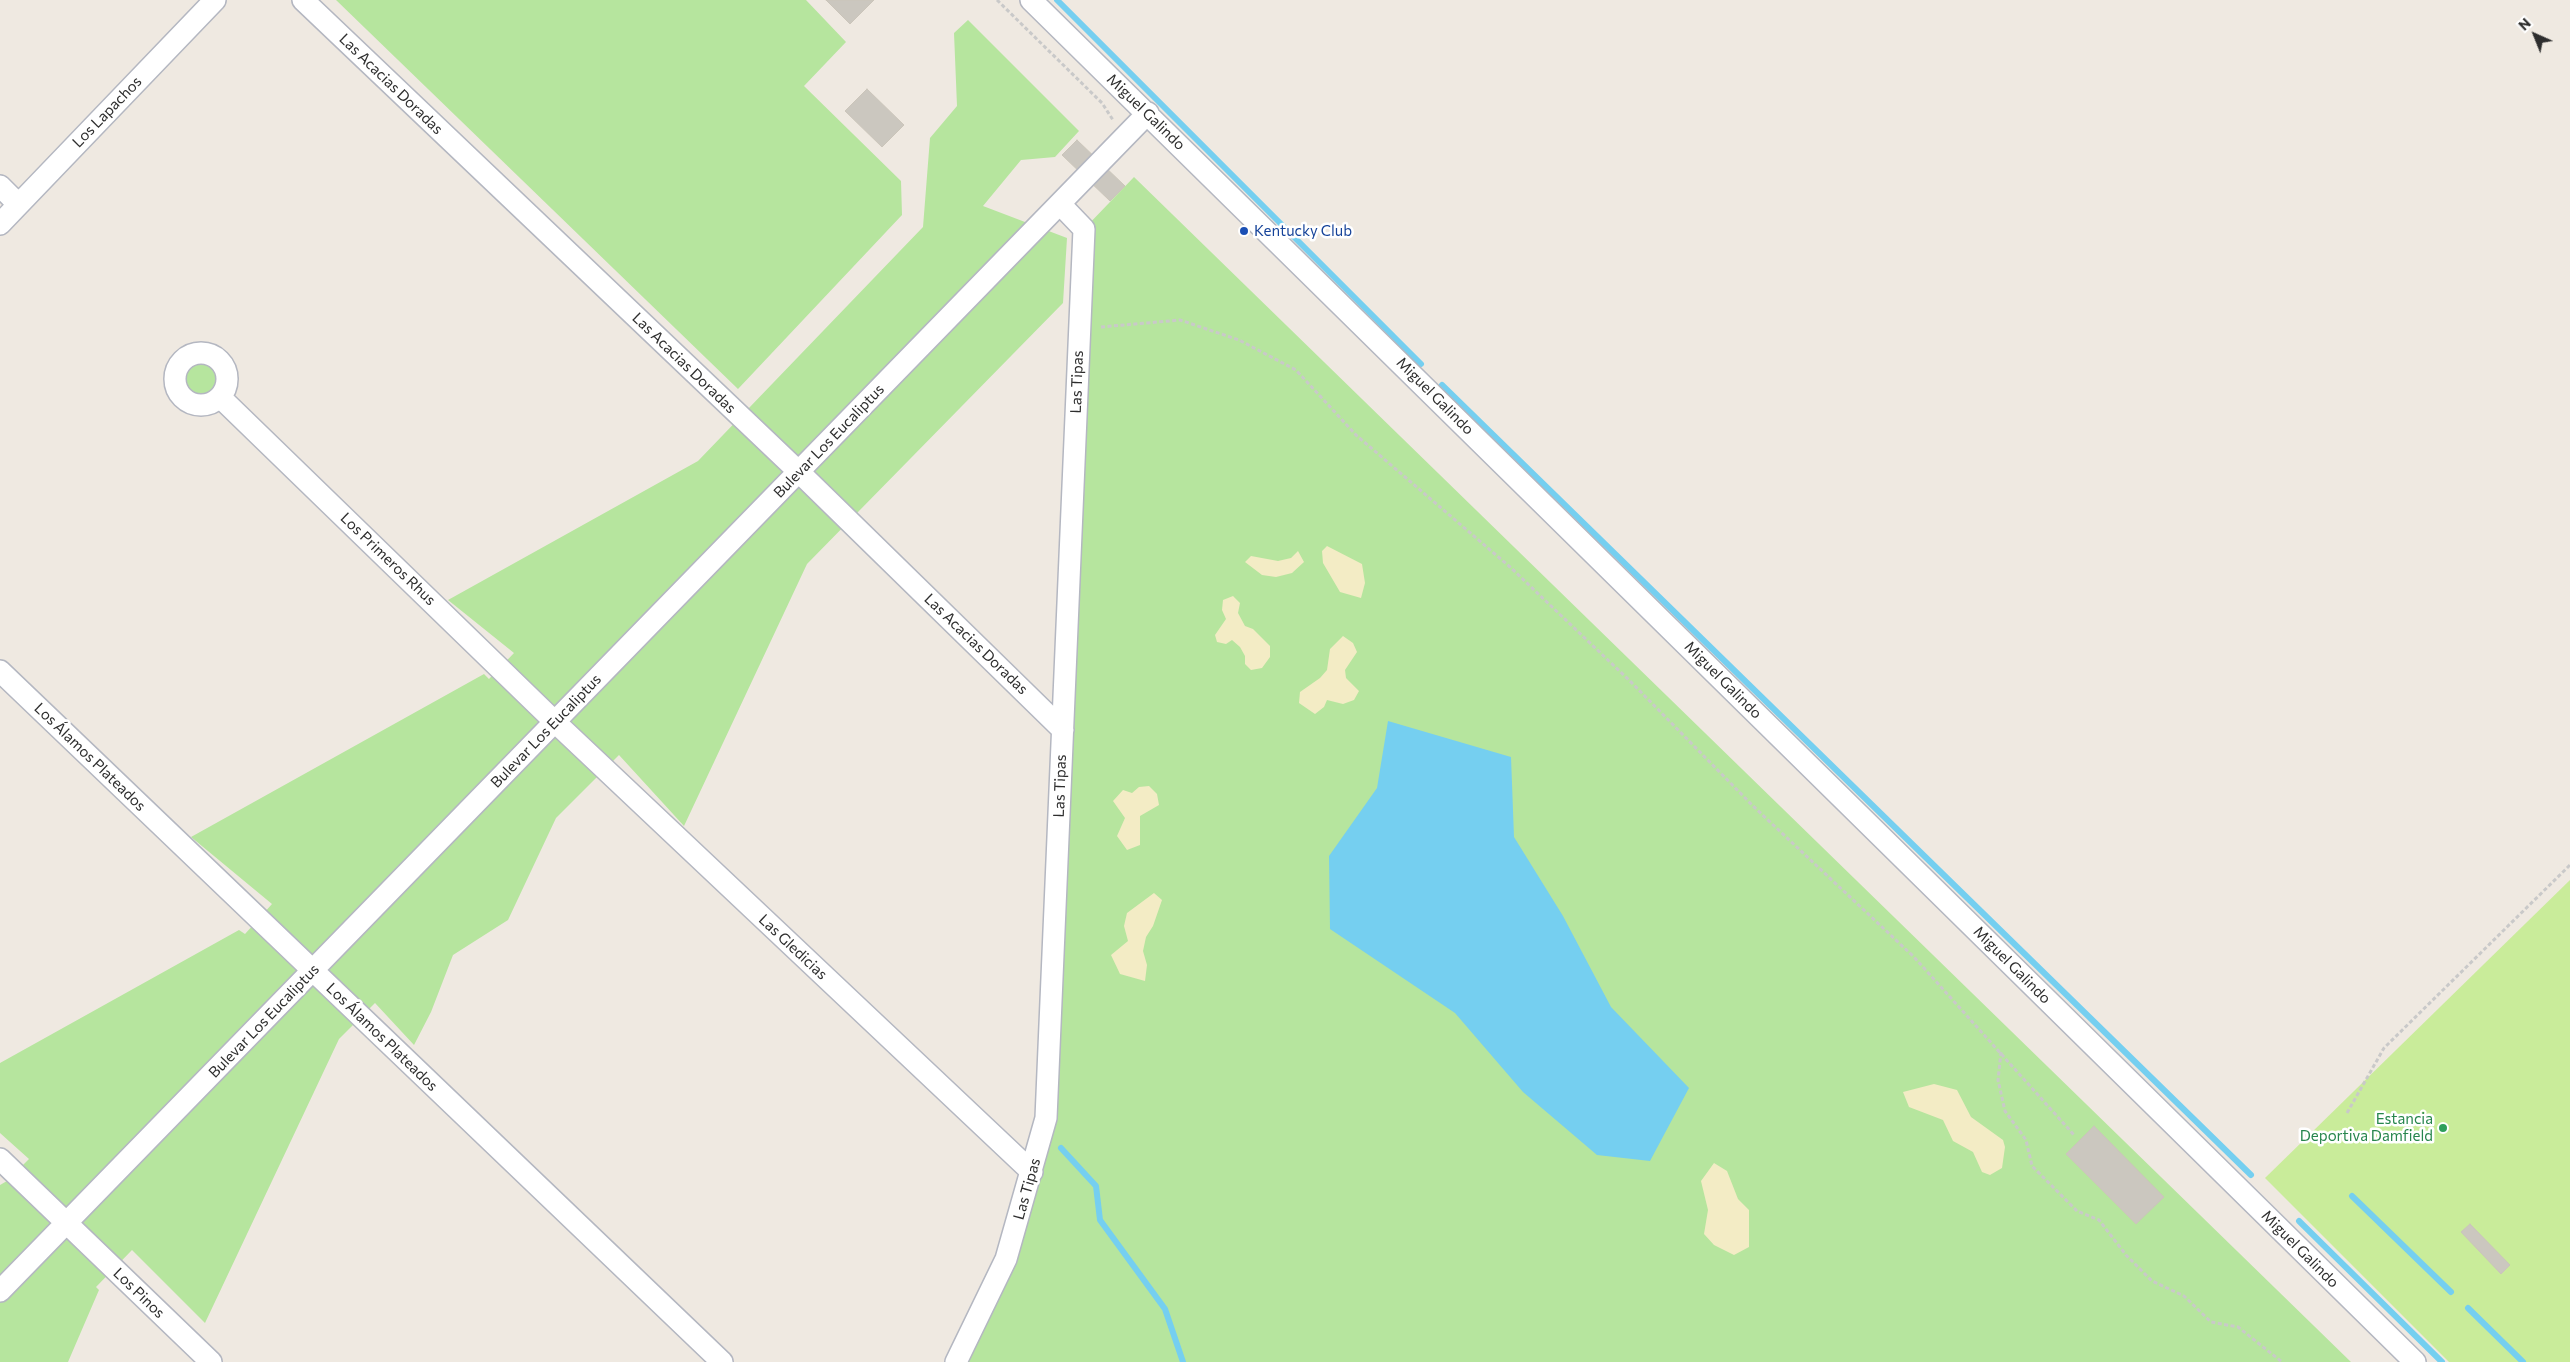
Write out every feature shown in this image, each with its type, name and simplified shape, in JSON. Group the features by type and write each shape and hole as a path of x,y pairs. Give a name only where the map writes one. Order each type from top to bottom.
{"street":[{"name":"Los Lapachos","path":"0,224 215,0"},
{"name":"Las Acacias Doradas","path":"302,0 799,472 1063,730"},
{"name":"Miguel Galindo","path":"1031,0 2415,1362"},
{"name":"Bulevar Los Eucaliptus","path":"0,1292 1148,114"},
{"path":"0,186 18,204"},
{"name":"Las Tipas","path":"956,1362 1006,1259 1046,1118 1084,229 1060,204"},
{"name":"Los Primeros Rhus","path":"220,397 555,722"},
{"name":"Los Álamos Plateados","path":"0,671 722,1362"},
{"name":"Las Gledicias","path":"555,722 1032,1172"},
{"name":"Los Pinos","path":"0,1159 211,1362"}],"path":[{"path":"997,0 1102,103 1124,138"},
{"path":"1080,329 1180,320 1239,340 1296,370 1356,435 1510,567 1630,681 1753,806 1914,957 2074,1135"},
{"path":"2347,1113 2384,1048 2570,865"},
{"path":"2001,1052 1998,1080 2005,1111 2026,1140 2032,1166 2077,1211 2099,1220 2126,1255 2152,1281 2184,1296 2211,1322 2238,1327 2282,1362"}],"green space":[{"path":"336,0 806,0 846,42 804,86 901,181 902,215 738,389"},
{"path":"968,20 1079,131 1055,157 1021,160 983,206 1067,238 1063,303 807,564 684,826 619,755 556,818 508,920 453,955 431,1012 414,1045 375,1003 339,1039 205,1323 132,1250 96,1287 99,1290 68,1362 0,1362 0,1185 7,1181 29,1159 0,1133 0,1063 239,930 245,934 272,904 191,837 484,674 489,679 514,653 448,600 698,461 923,227 930,138 957,106 954,33"},
{"path":"1134,177 2351,1362 956,1362 1032,1172 1084,229"},
{"path":"201,359 215,364 220,378 215,392 201,397 187,392 182,378 187,364"},
{"name":"Estancia Deportiva Damfield","path":"2570,880 2570,1362 2449,1362 2265,1178"}],"sand":[{"path":"1327,546 1362,564 1365,583 1361,598 1340,592 1323,563 1322,551"},
{"path":"1298,551 1304,562 1292,573 1276,577 1262,575 1245,562 1251,556 1278,561 1291,558"},
{"path":"1233,596 1240,603 1238,613 1245,626 1253,629 1270,646 1270,657 1262,668 1251,670 1245,664 1245,656 1240,647 1232,640 1226,644 1217,642 1215,635 1226,619 1222,610 1223,600"},
{"path":"1343,636 1353,643 1357,652 1345,670 1346,678 1359,691 1354,700 1343,704 1327,700 1324,707 1315,714 1299,703 1300,692 1320,678 1327,670 1330,649"},
{"path":"1149,786 1157,794 1159,805 1140,816 1140,845 1127,850 1117,836 1125,818 1113,801 1123,790 1132,793 1139,787"},
{"path":"1154,893 1162,900 1153,926 1146,937 1143,951 1147,965 1145,981 1120,974 1111,955 1128,941 1124,926 1127,913"},
{"path":"1934,1084 1957,1090 1971,1117 2003,1140 2005,1147 2002,1168 1990,1175 1982,1172 1973,1152 1953,1141 1943,1120 1909,1107 1903,1092"},
{"path":"1714,1163 1727,1171 1738,1199 1749,1210 1749,1247 1734,1255 1714,1245 1704,1234 1708,1210 1701,1181"}],"water":[{"path":"1388,721 1511,757 1514,837 1563,916 1611,1007 1689,1088 1650,1161 1597,1155 1523,1092 1455,1013 1330,929 1329,856 1377,788"}],"building":[{"path":"826,0 874,0 850,24"},
{"path":"867,89 904,125 882,147 845,111"},
{"path":"1077,140 1125,186 1110,201 1062,155"},
{"path":"2094,1126 2164,1197 2136,1224 2066,1154"},
{"path":"2470,1224 2510,1265 2501,1274 2461,1232"}],"waterway":[{"path":"1057,0 1421,364"},
{"path":"1442,385 2251,1175"},
{"path":"1061,1148 1096,1186 1100,1220 1165,1309 1183,1362"},
{"path":"2352,1196 2451,1292"},
{"path":"2299,1221 2442,1362"},
{"path":"2468,1308 2523,1362"}],"place":[{"name":"Kentucky Club","path":"1244,231"},
{"name":"Estancia Deportiva Damfield","path":"2443,1128"}]}
